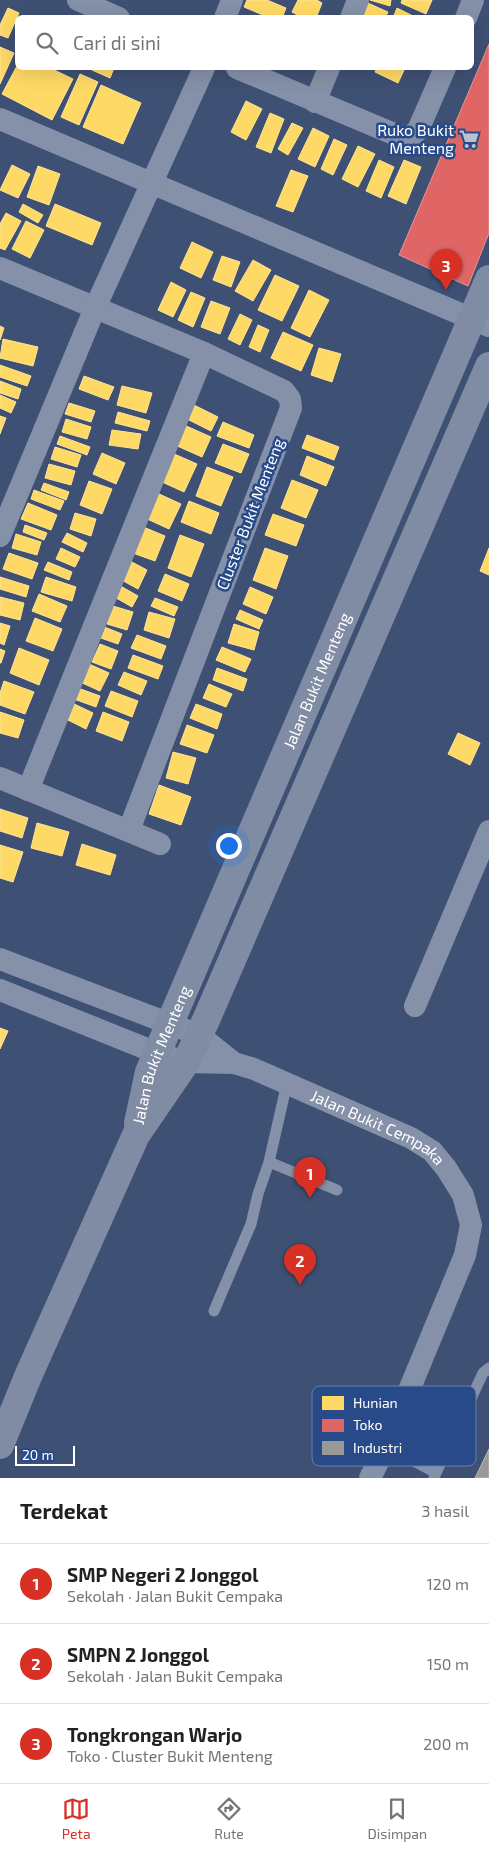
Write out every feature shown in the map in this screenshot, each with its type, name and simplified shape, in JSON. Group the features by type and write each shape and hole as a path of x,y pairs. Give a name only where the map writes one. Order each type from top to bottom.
{"street":[{"path":"79,0 113,15"},
{"path":"226,15 232,0"},
{"path":"352,15 358,0"},
{"path":"467,15 473,0"},
{"path":"0,536 95,308 203,70"},
{"path":"242,70 401,138 409,138 418,130 444,70"},
{"path":"315,102 328,70"},
{"path":"0,119 480,322"},
{"name":"Cluster Bukit Menteng","path":"0,268 204,353 284,391 290,398 291,408 129,830"},
{"name":"Jalan Bukit Menteng","path":"136,1135 149,1072 157,1052 480,322 489,279"},
{"path":"28,790 204,353"},
{"name":"Jalan Bukit Menteng","path":"136,1135 186,1062 199,1035 489,366"},
{"path":"0,778 160,844"},
{"path":"415,1006 489,831"},
{"name":"Jalan Bukit Cempaka","path":"0,959 199,1035 234,1063 254,1069 411,1138 432,1151 446,1168 463,1195 471,1225 464,1255 411,1386"},
{"path":"0,990 186,1062 234,1063"},
{"path":"0,1445 29,1374 136,1135"},
{"name":"Jalan Bukit Cempaka","path":"370,1478 376,1466"}],"lane":[{"path":"214,1311 252,1224 258,1194 269,1162 287,1083"},
{"path":"269,1162 337,1190"},
{"path":"476,1388 483,1373 489,1368"},
{"path":"419,1466 435,1476"}],"building: Hunian":[{"path":"247,0 267,0 286,8 283,15 263,15 244,7"},
{"path":"298,0 317,0 322,3 317,15 298,15 292,12"},
{"path":"361,0 388,12 386,15 354,15"},
{"path":"370,0 391,0 390,6"},
{"path":"402,0 432,0 426,14 401,3"},
{"path":"8,8 19,13 15,15 15,22 8,38 0,35 0,25"},
{"path":"397,8 411,15 394,15"},
{"path":"0,47 14,53 0,84"},
{"path":"15,70 54,70 73,79 52,120 2,94"},
{"path":"92,70 113,70 110,78"},
{"path":"376,70 404,70 398,83 375,72"},
{"path":"80,74 98,82 79,125 61,117"},
{"path":"101,85 141,103 123,144 83,127"},
{"path":"246,101 262,109 246,140 231,132"},
{"path":"270,113 284,119 271,153 256,147"},
{"path":"292,123 303,128 288,155 278,149"},
{"path":"313,128 329,136 315,167 298,159"},
{"path":"334,139 347,145 333,175 321,169"},
{"path":"358,146 375,154 358,187 342,179"},
{"path":"379,160 394,167 381,198 366,191"},
{"path":"404,160 421,167 406,204 388,196"},
{"path":"12,165 30,174 18,198 0,190"},
{"path":"38,166 60,174 49,205 27,197"},
{"path":"291,170 308,176 293,212 276,206"},
{"path":"23,204 43,215 38,223 19,212"},
{"path":"55,204 101,223 92,245 46,226"},
{"path":"6,213 21,221 5,250 0,248 0,224"},
{"path":"26,221 44,230 30,258 12,249"},
{"path":"192,242 213,252 201,278 180,268"},
{"path":"222,256 240,262 231,287 213,280"},
{"path":"253,260 271,270 253,301 235,291"},
{"path":"275,275 299,286 282,321 258,310"},
{"path":"171,282 186,290 173,317 158,310"},
{"path":"309,290 329,300 310,337 291,328"},
{"path":"191,292 205,298 193,327 178,320"},
{"path":"211,301 230,308 220,334 201,327"},
{"path":"240,314 252,320 240,345 228,339"},
{"path":"258,325 269,330 260,352 249,347"},
{"path":"0,326 4,328 0,340"},
{"path":"283,332 313,345 301,371 271,358"},
{"path":"3,339 38,347 33,366 0,358"},
{"path":"319,348 341,354 332,382 311,375"},
{"path":"0,365 31,376 27,386 0,377"},
{"path":"84,376 114,387 108,400 79,389"},
{"path":"0,381 21,389 18,399 0,393"},
{"path":"122,386 152,393 146,413 117,405"},
{"path":"0,395 16,402 11,413 0,408"},
{"path":"69,403 95,411 91,422 65,414"},
{"path":"194,405 218,417 211,431 187,419"},
{"path":"118,412 150,421 147,431 115,423"},
{"path":"0,416 6,418 0,434"},
{"path":"66,419 91,427 87,439 62,432"},
{"path":"223,422 254,435 249,448 217,436"},
{"path":"184,425 211,437 202,457 175,445"},
{"path":"112,430 141,434 138,449 109,445"},
{"path":"307,435 339,447 334,460 302,448"},
{"path":"60,436 90,447 87,455 57,444"},
{"path":"223,444 249,454 241,473 215,463"},
{"path":"55,447 81,455 77,467 51,459"},
{"path":"102,453 125,463 116,484 93,474"},
{"path":"172,453 197,464 184,492 160,481"},
{"path":"307,456 334,467 326,486 300,475"},
{"path":"49,464 75,471 71,485 45,478"},
{"path":"207,467 233,477 221,506 196,496"},
{"path":"292,480 318,490 306,518 281,508"},
{"path":"89,481 112,489 102,514 80,505"},
{"path":"44,483 69,492 66,500 41,490"},
{"path":"34,490 64,501 60,510 31,499"},
{"path":"157,493 181,504 169,529 145,518"},
{"path":"189,501 219,513 211,534 181,522"},
{"path":"28,503 57,515 51,530 21,519"},
{"path":"75,513 96,519 91,536 70,529"},
{"path":"273,514 304,525 296,546 265,535"},
{"path":"25,525 47,533 44,540 23,532"},
{"path":"141,526 165,536 155,561 130,552"},
{"path":"67,533 87,543 83,552 62,542"},
{"path":"16,534 41,542 37,555 12,548"},
{"path":"180,535 204,544 191,577 168,568"},
{"path":"61,548 80,557 75,567 56,559"},
{"path":"265,548 288,556 276,589 253,580"},
{"path":"489,548 489,575 480,571"},
{"path":"9,553 38,563 32,579 3,569"},
{"path":"128,560 147,570 138,589 118,578"},
{"path":"48,562 72,572 69,580 44,570"},
{"path":"165,574 189,584 182,601 158,591"},
{"path":"0,577 29,586 26,597 0,589"},
{"path":"46,577 76,587 72,601 41,592"},
{"path":"117,584 138,596 132,607 111,595"},
{"path":"250,587 273,597 266,614 243,604"},
{"path":"39,594 67,606 60,622 32,611"},
{"path":"0,597 24,603 20,620 0,615"},
{"path":"155,598 178,607 174,616 151,606"},
{"path":"113,606 133,612 127,630 107,624"},
{"path":"240,610 263,620 259,629 236,619"},
{"path":"149,612 175,619 169,638 144,630"},
{"path":"35,618 62,629 53,651 26,641"},
{"path":"0,623 10,626 4,645 0,643"},
{"path":"234,624 259,632 254,650 228,643"},
{"path":"102,626 122,634 118,644 98,637"},
{"path":"137,635 166,646 161,659 131,648"},
{"path":"100,644 118,651 111,669 92,662"},
{"path":"222,647 251,659 245,672 216,660"},
{"path":"19,648 49,660 39,685 10,673"},
{"path":"0,649 5,651 1,663 0,663"},
{"path":"133,655 163,666 158,679 128,668"},
{"path":"89,664 109,673 100,691 80,682"},
{"path":"217,668 247,679 243,691 213,680"},
{"path":"124,672 147,681 141,695 118,685"},
{"path":"4,681 34,692 25,714 0,705 0,693"},
{"path":"209,684 232,694 226,707 203,698"},
{"path":"75,687 100,696 96,707 71,698"},
{"path":"111,691 138,701 132,717 105,706"},
{"path":"68,701 93,713 86,729 60,716"},
{"path":"196,704 222,714 217,729 190,718"},
{"path":"0,712 24,720 18,738 0,733"},
{"path":"103,712 129,722 122,741 96,731"},
{"path":"187,725 214,735 207,753 180,744"},
{"path":"458,733 480,743 470,765 448,754"},
{"path":"173,752 196,758 188,784 166,778"},
{"path":"159,785 191,797 181,825 149,814"},
{"path":"0,809 28,818 22,838 0,831"},
{"path":"37,823 69,832 62,856 31,848"},
{"path":"82,844 116,855 110,875 76,865"},
{"path":"0,845 23,852 13,882 0,878"},
{"path":"0,1028 8,1031 0,1049"}],"building: Toko":[{"name":"Ruko Bukit Menteng","path":"489,44 489,233 468,286 399,255"}],"building: Industri":[{"path":"489,1449 489,1478 475,1478"}],"place":[{"name":"Ruko Bukit Menteng","path":"469,139"},
{"name":"Tongkrongan Warjo","path":"446,290"},
{"name":"SMP Negeri 2 Jonggol","path":"310,1198"},
{"name":"SMPN 2 Jonggol","path":"300,1285"}]}
